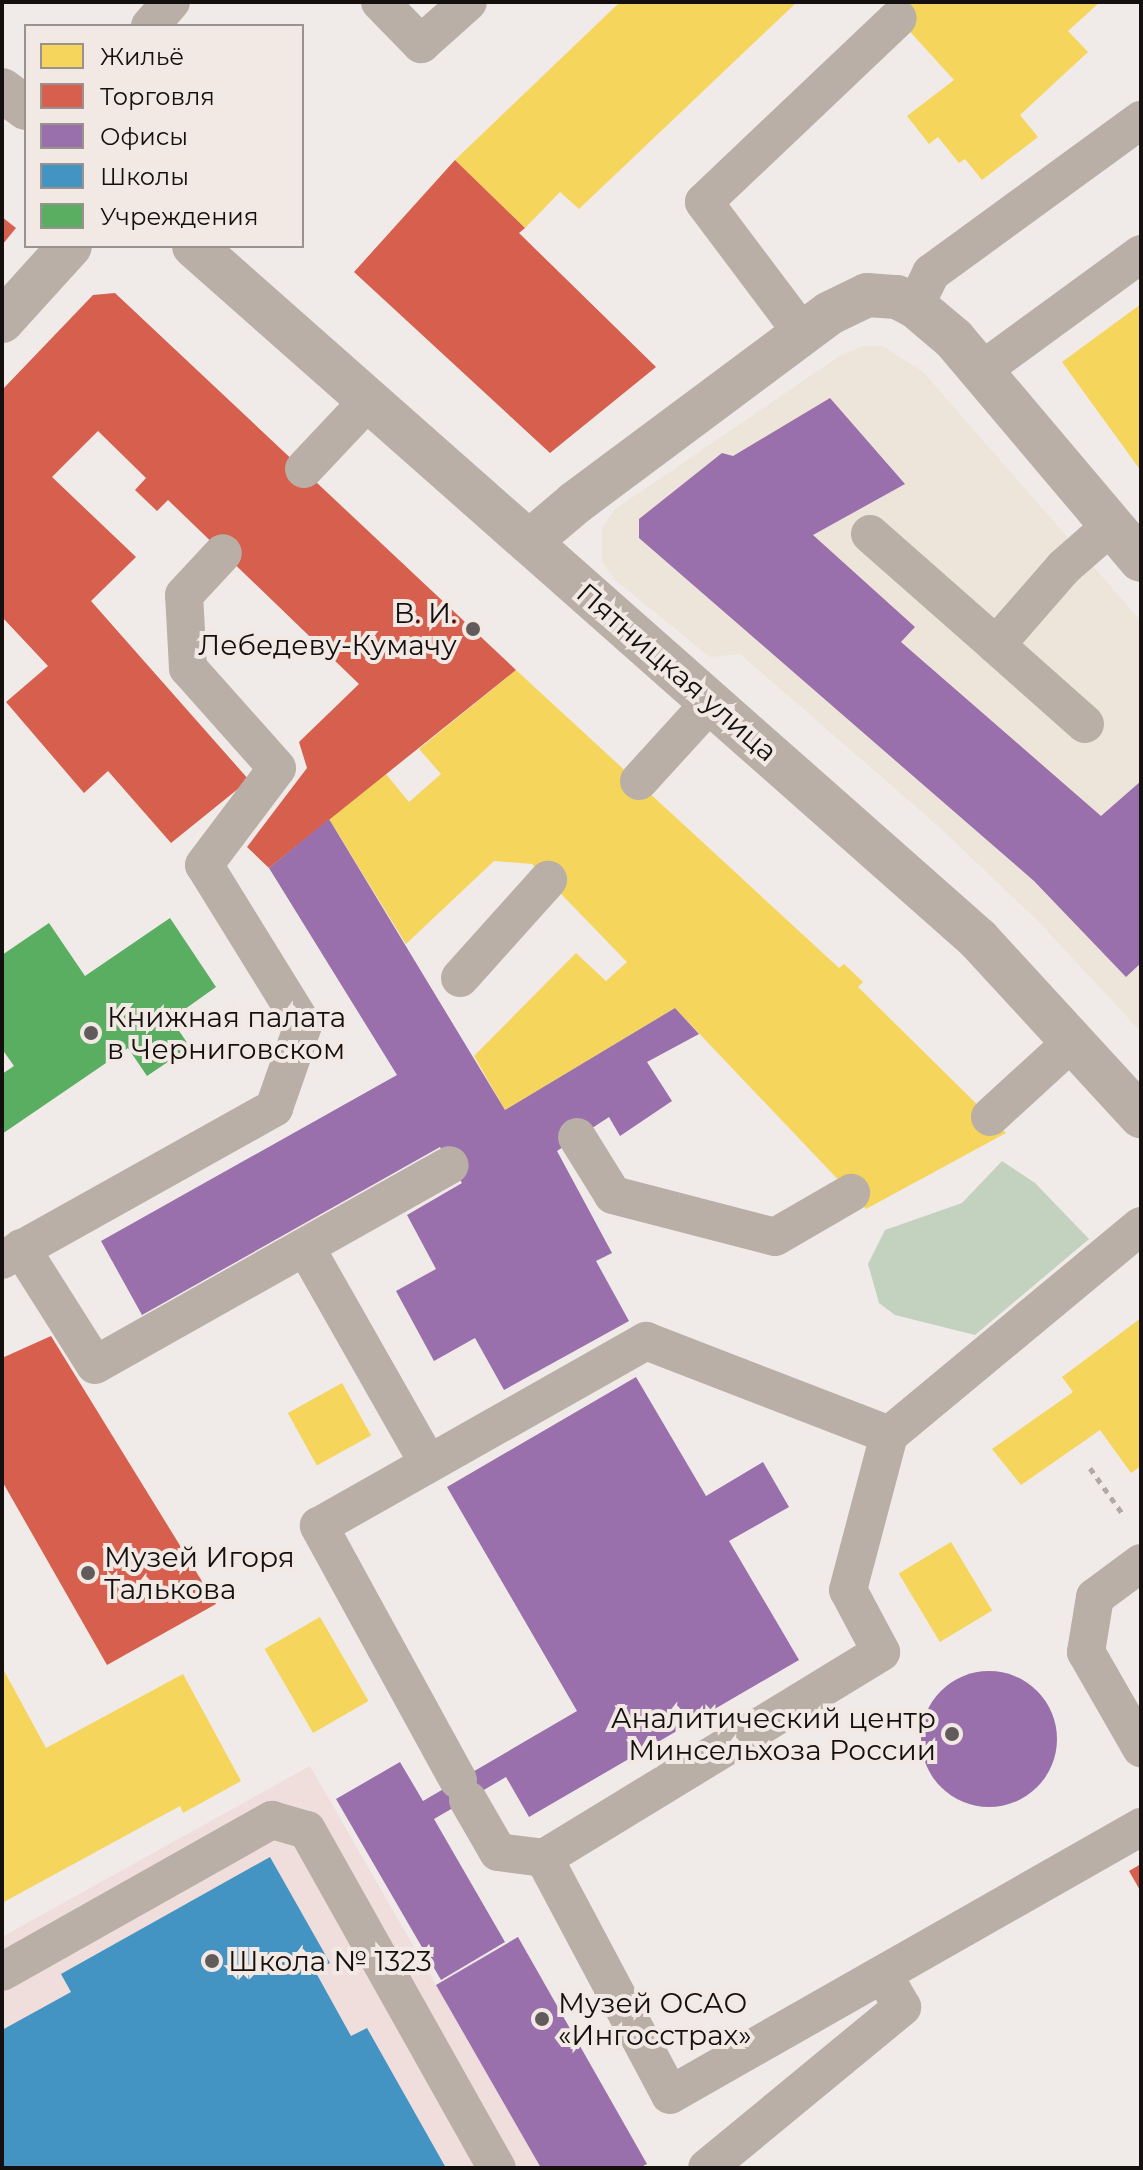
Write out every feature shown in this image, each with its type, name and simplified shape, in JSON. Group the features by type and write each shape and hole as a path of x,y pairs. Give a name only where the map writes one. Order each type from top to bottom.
{"street":[{"path":"2,90 24,106"},
{"path":"2,321 68,248"},
{"name":"Пятницкая улица","path":"196,248 978,939 1141,1116"},
{"path":"529,542 575,503 830,313 867,295 897,297 915,306 954,339 1141,560"}],"lane":[{"path":"152,24 171,2"},
{"path":"380,2 421,44 468,2"},
{"path":"803,334 704,202 898,18"},
{"path":"915,306 931,273 1141,120"},
{"path":"982,370 1141,254"},
{"path":"304,469 369,400"},
{"path":"996,645 1064,567 1112,525"},
{"path":"870,534 1085,724"},
{"path":"223,553 184,595 188,668 277,768 204,865 303,1025 274,1108 12,1254 95,1365 450,1165"},
{"path":"639,781 710,703"},
{"path":"460,978 548,880"},
{"path":"990,1117 1074,1040"},
{"path":"577,1137 613,1195 775,1237 851,1193"},
{"path":"889,1435 646,1341 319,1526 498,1852 544,1858 881,1652 848,1590 889,1435 1141,1226"},
{"path":"306,1248 428,1463"},
{"path":"1141,1563 1095,1597 1086,1652 1141,1748"},
{"path":"2,1972 272,1820 307,1830 497,2168"},
{"path":"544,1858 670,2095 1141,1827"},
{"path":"707,2168 902,2007 883,1974"}],"path":[{"path":"1090,1468 1125,1517 1133,1512"}],"shaded area":[{"path":"863,346 883,346 923,372 1141,621 1141,1032 1039,922 937,825 740,654 710,657 615,580 602,561 602,528 614,510 841,355"},
{"name":"Школа № 1323","path":"310,1766 541,2168 2,2168 2,1937"}],"green space":[{"path":"1002,1161 1035,1183 1089,1239 975,1335 895,1315 879,1303 868,1264 885,1230 962,1203"}],"building: Жильё":[{"path":"620,2 797,2 579,209 560,192 525,228 455,160"},
{"path":"883,2 1100,2 1068,31 1088,52 1020,115 1038,137 982,180 965,159 959,163 938,137 929,144 907,116 954,80"},
{"path":"1141,304 1141,471 1062,362"},
{"path":"516,670 839,968 844,964 863,982 858,987 1006,1133 866,1209 675,1008 505,1110 474,1056 576,953 606,981 627,962 532,864 494,861 406,944 329,819 386,774 409,802 441,774 419,749"},
{"path":"1141,1318 1141,1466 1131,1473 1100,1430 1021,1485 992,1449 1073,1392 1062,1377"},
{"path":"342,1383 371,1435 317,1466 288,1413"},
{"path":"951,1542 992,1611 940,1642 899,1573"},
{"path":"320,1617 368,1701 313,1733 265,1649"},
{"path":"2,1667 46,1748 183,1674 241,1781 183,1813 180,1806 2,1903"}],"building: Торговля":[{"path":"455,160 525,228 519,233 656,367 550,453 354,272"},
{"path":"2,217 16,228 2,245"},
{"path":"115,293 516,670 269,868 247,847 307,768 299,742 359,684 168,500 157,511 135,490 146,478 98,431 52,477 136,557 91,601 249,780 171,843 108,771 84,793 6,702 48,666 2,617 2,390 93,295"},
{"path":"51,1336 216,1604 107,1665 2,1481 2,1358"},
{"path":"1141,1864 1141,1892 1129,1871"}],"building: Офисы":[{"path":"830,398 905,484 813,535 915,627 901,642 1101,816 1141,781 1141,963 1126,977 1034,881 639,538 639,519 722,453 733,456"},
{"path":"329,819 505,1110 675,1008 699,1034 647,1062 672,1101 620,1136 609,1117 557,1151 612,1253 596,1261 629,1321 504,1390 475,1338 434,1361 396,1291 436,1269 407,1215 462,1183 440,1147 142,1315 101,1241 397,1075 269,868"},
{"path":"636,1377 706,1496 763,1462 789,1507 729,1541 799,1660 529,1817 506,1777 434,1819 505,1942 441,1980 336,1799 400,1762 423,1801 577,1711 447,1487"},
{"path":"989,1671 1015,1676 1037,1691 1052,1713 1057,1739 1052,1765 1037,1787 1015,1802 989,1807 963,1802 941,1787 926,1765 921,1739 926,1713 941,1691 963,1676"},
{"path":"518,1937 647,2164 639,2168 541,2168 436,1985"}],"building: Школы":[{"name":"Школа № 1323","path":"270,1857 330,1963 315,1971 351,2036 367,2028 446,2168 2,2168 2,2030 71,1992 61,1974"}],"building: Учреждения":[{"name":"Книжная палата в Черниговском","path":"170,918 216,987 171,1019 190,1047 147,1076 128,1048 2,1134 2,1074 14,1066 2,1049 2,955 49,923 85,976"}],"place":[{"name":"В. И. Лебедеву-Кумачу","path":"473,629"},
{"name":"Книжная палата в Черниговском","path":"91,1033"},
{"name":"Музей Игоря Талькова","path":"88,1573"},
{"name":"Аналитический центр Минсельхоза России","path":"952,1734"},
{"name":"Школа № 1323","path":"212,1961"},
{"name":"Музей ОСАО «Ингосстрах»","path":"542,2019"}]}
